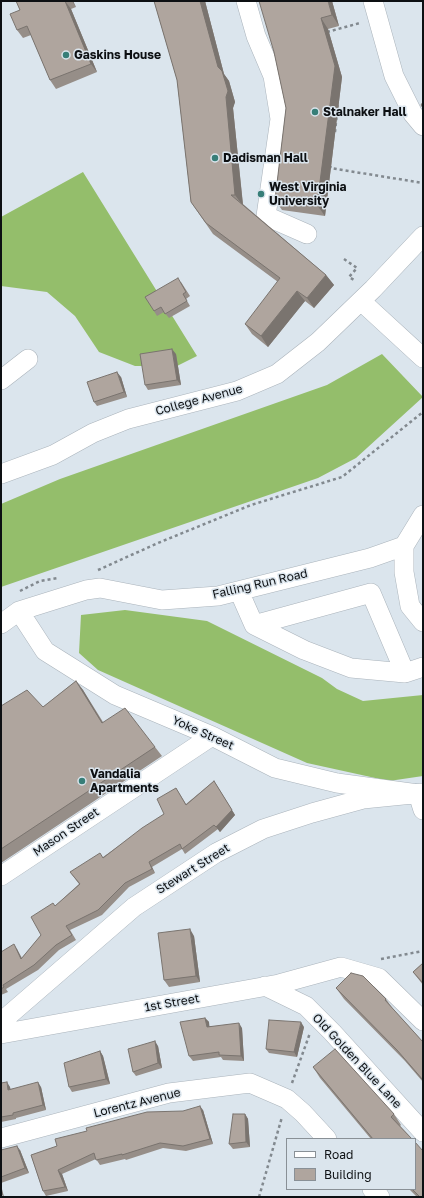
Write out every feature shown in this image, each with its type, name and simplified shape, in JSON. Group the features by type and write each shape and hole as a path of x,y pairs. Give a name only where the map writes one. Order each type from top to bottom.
{"street":[{"path":"246,1 256,36 273,76 280,119 266,216 307,234"},
{"path":"373,1 394,76 413,114 423,126"},
{"name":"College Avenue","path":"1,474 52,455 93,433 128,419 237,391 277,374 318,342 361,292 423,236"},
{"path":"361,292 423,358"},
{"path":"1,380 28,359"},
{"path":"423,515 404,546 404,572 410,606 423,622"},
{"name":"Falling Run Road","path":"1,624 16,602 100,588 162,600 218,596 370,558 404,546"},
{"path":"239,591 254,625 304,650 351,668 405,673 423,667"},
{"path":"254,625 371,593 405,673"},
{"name":"Yoke Street","path":"16,602 45,651 115,695 212,736 275,768 421,799"},
{"name":"Mason Street","path":"1,876 212,736"},
{"name":"Stewart Street","path":"1,1022 134,907 216,853 263,829 312,813 363,799 421,799"},
{"name":"1st Street","path":"1,1034 265,986 341,967 379,978 423,1021"},
{"name":"Old Golden Blue Lane","path":"265,986 306,1006 332,1032 423,1132"},
{"name":"Lorentz Avenue","path":"1,1138 169,1093 250,1083 287,1099 303,1113 326,1138"}],"path":[{"path":"322,34 360,23"},
{"path":"334,137 338,106 337,99"},
{"path":"332,160 330,168 423,183"},
{"path":"344,259 357,268 349,277 361,292"},
{"path":"93,572 158,543 251,505 342,477 423,412"},
{"path":"16,602 40,581 63,578"},
{"path":"259,1197 287,1099 310,1031"}],"green space":[{"path":"83,172 197,356 177,366 135,366 99,352 75,316 47,292 1,286 1,217"},
{"path":"382,354 423,397 356,458 318,478 1,587 1,504 60,479 327,385"},
{"path":"125,610 207,621 322,678 337,689 363,701 423,695 423,776 389,781 307,763 98,670 79,653 81,615"}],"building":[{"name":"Gaskins House","path":"16,1 65,1 91,64 50,80 27,26 17,30 10,14 20,10"},
{"name":"Dadisman Hall","path":"154,1 200,1 218,67 222,71 228,91 226,97 235,195 231,195 326,275 307,298 297,291 261,336 245,324 280,278 206,223 191,202 177,80"},
{"name":"Stalnaker Hall","path":"259,1 328,1 332,15 321,18 335,66 317,205 275,200 286,108 274,52"},
{"path":"178,278 186,292 183,294 187,301 165,314 161,307 154,311 145,297"},
{"path":"172,349 177,380 145,385 140,354"},
{"path":"117,372 124,392 94,402 87,382"},
{"path":"76,681 102,723 125,708 155,747 1,849 1,706 27,690 43,707"},
{"path":"214,781 232,810 216,827 214,825 182,849 180,844 149,862 152,869 125,883 98,910 66,926 72,935 56,945 34,965 3,985 4,987 1,989 1,952 14,944 21,959 41,935 31,917 53,903 55,906 80,884 70,872 100,853 103,858 142,828 164,814 157,799 176,788 186,805"},
{"path":"190,929 196,976 164,980 158,933"},
{"path":"423,963 423,983 413,972"},
{"path":"351,973 363,976 386,999 385,1000 423,1042 423,1080 397,1050 336,988"},
{"path":"205,1018 207,1027 239,1023 241,1056 219,1055 219,1052 189,1056 180,1022"},
{"path":"269,1020 301,1022 294,1052 266,1049"},
{"path":"155,1041 158,1063 133,1072 128,1049"},
{"path":"335,1049 394,1114 391,1117 411,1138 372,1138 313,1067"},
{"path":"100,1051 106,1079 69,1087 64,1063"},
{"path":"7,1082 8,1090 38,1082 43,1105 13,1113 13,1115 1,1117 1,1083"},
{"path":"200,1106 210,1139 183,1146 160,1143 122,1155 96,1160 94,1153 58,1170 65,1187 43,1191 31,1155 57,1146 55,1139 87,1131 86,1128 147,1112 183,1111"},
{"path":"233,1114 245,1114 246,1142 229,1144"},
{"path":"416,1143 423,1151 423,1197 420,1197 413,1190 416,1190"},
{"path":"17,1146 25,1168 1,1177 1,1150"}],"place":[{"name":"Gaskins House","path":"66,55"},
{"name":"Stalnaker Hall","path":"315,112"},
{"name":"Dadisman Hall","path":"215,158"},
{"name":"West Virginia University","path":"261,194"},
{"name":"Vandalia Apartments","path":"82,781"}]}
